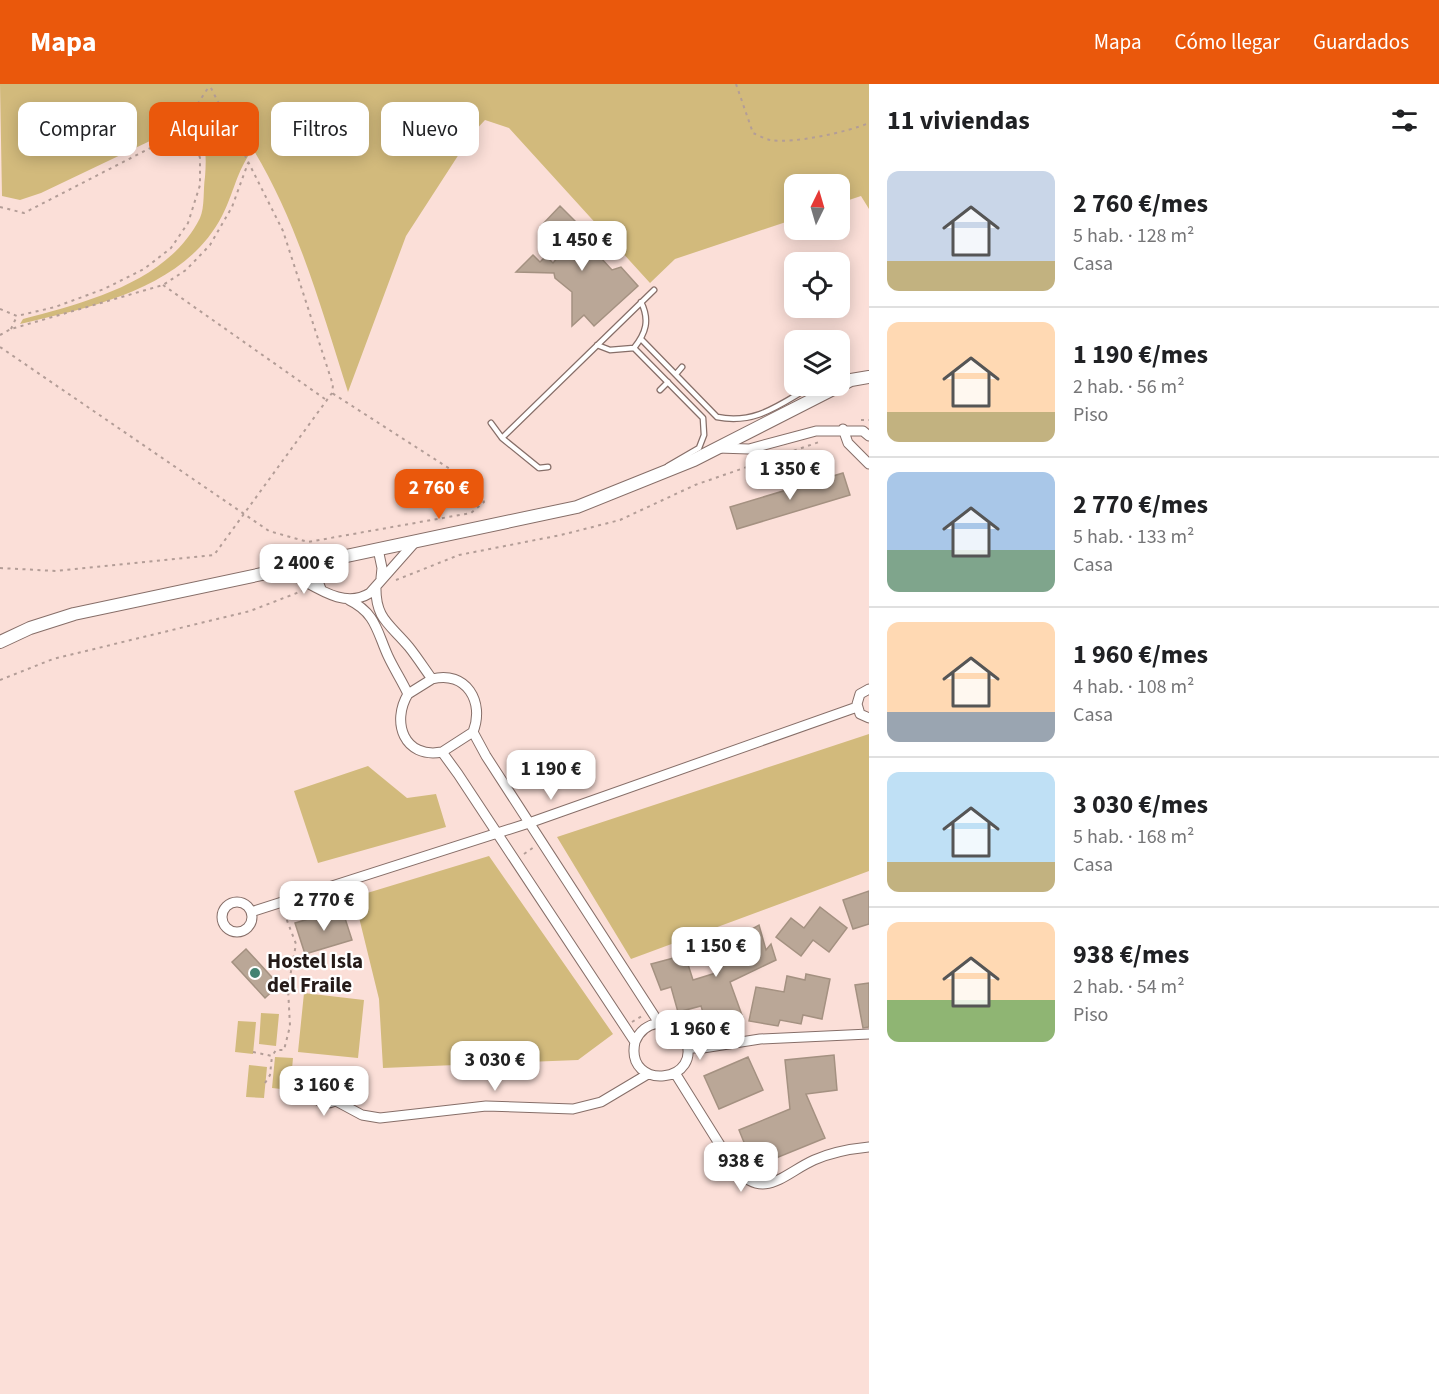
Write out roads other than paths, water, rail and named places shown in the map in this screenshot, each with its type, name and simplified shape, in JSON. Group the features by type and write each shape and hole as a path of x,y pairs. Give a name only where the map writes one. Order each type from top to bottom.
{"main road":[{"path":"850,379 869,377"},
{"path":"0,642 30,628 74,614 577,507 718,448 815,396"}],"street":[{"path":"843,429 848,444 869,464"},
{"path":"718,448 748,449 816,430 863,431 869,436"},
{"path":"283,570 307,580 336,598 349,600 362,598 382,582 416,540"},
{"path":"378,549 382,582 376,608 432,679"},
{"path":"311,563 321,590"},
{"path":"349,600 369,614 379,627 387,655 408,694"},
{"path":"453,677 463,682 471,692 478,711 473,732 442,752 416,750 407,740 399,724 400,707 408,694 432,679 453,677"},
{"path":"869,689 858,697 857,707 860,714 869,718"},
{"path":"251,912 529,823 857,707"},
{"path":"473,732 529,823 659,1023"},
{"path":"442,752 635,1042 636,1059 648,1074 663,1077 675,1073 685,1062 688,1048 680,1030 670,1024 659,1023 645,1028 635,1042"},
{"path":"688,1048 703,1048 760,1039 869,1034"},
{"path":"675,1073 735,1169 745,1180 760,1185 777,1182 811,1161 831,1153 869,1147"},
{"path":"336,1101 362,1114 380,1118 486,1106 573,1109 601,1102 648,1074"}],"lane":[{"path":"501,438 654,290"},
{"path":"597,345 610,350 634,348 641,339 647,324 641,302"},
{"path":"641,339 717,417 732,420 753,418 794,396"},
{"path":"634,348 703,418 704,435 699,448 652,477"},
{"path":"676,374 682,367"},
{"path":"660,390 668,382"},
{"path":"491,423 501,438 539,468 549,467"}],"place":[{"name":"Hostel Isla del Fraile","path":"255,973"}]}
